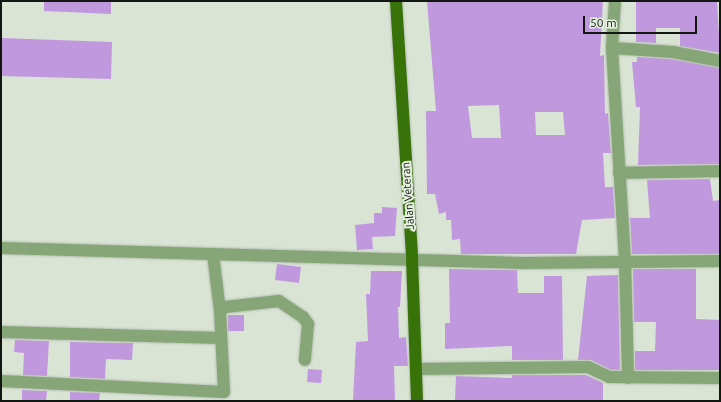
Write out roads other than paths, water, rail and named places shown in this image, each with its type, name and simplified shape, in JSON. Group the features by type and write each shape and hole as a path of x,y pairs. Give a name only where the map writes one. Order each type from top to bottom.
{"main road":[{"name":"Jalan Veteran","path":"396,1 419,397"}],"street":[{"path":"615,1 612,48 625,260 628,378"},
{"path":"612,48 673,52 720,61"},
{"path":"619,173 720,171"},
{"path":"1,248 412,258 523,263 625,260 720,261"},
{"path":"1,381 224,396 220,338 220,311 213,254"},
{"path":"220,311 225,307 283,302 308,324 305,360"},
{"path":"1,332 220,338"},
{"path":"418,369 588,367 609,377 720,378"}]}
